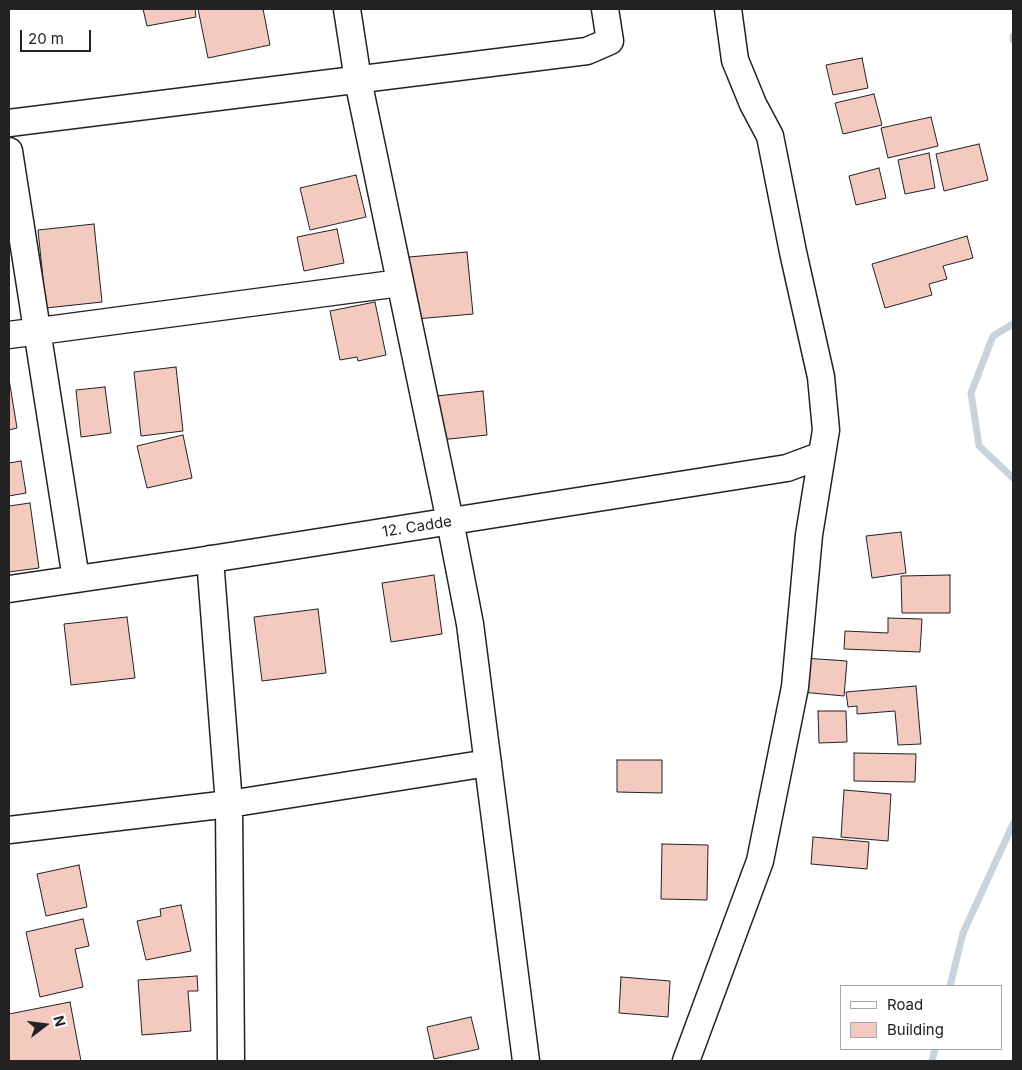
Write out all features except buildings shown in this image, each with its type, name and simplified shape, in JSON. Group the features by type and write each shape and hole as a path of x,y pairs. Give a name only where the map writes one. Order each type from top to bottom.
{"street":[{"path":"347,9 358,80 470,624 526,1061"},
{"path":"9,124 586,51 610,42 605,9"},
{"path":"686,1061 760,861 795,687 809,535 826,430 821,377 793,252 770,136 753,104 735,60 728,9"},
{"path":"9,151 76,579"},
{"path":"9,335 400,283"},
{"name":"12. Cadde","path":"9,589 786,468 822,455"},
{"path":"210,559 229,804 232,1061"},
{"path":"9,830 229,804 488,763"}],"waterway":[{"path":"1013,324 993,336 971,393 979,446 1013,478"},
{"path":"950,985 963,933 1013,824"},
{"path":"932,1061 935,1050"}]}
